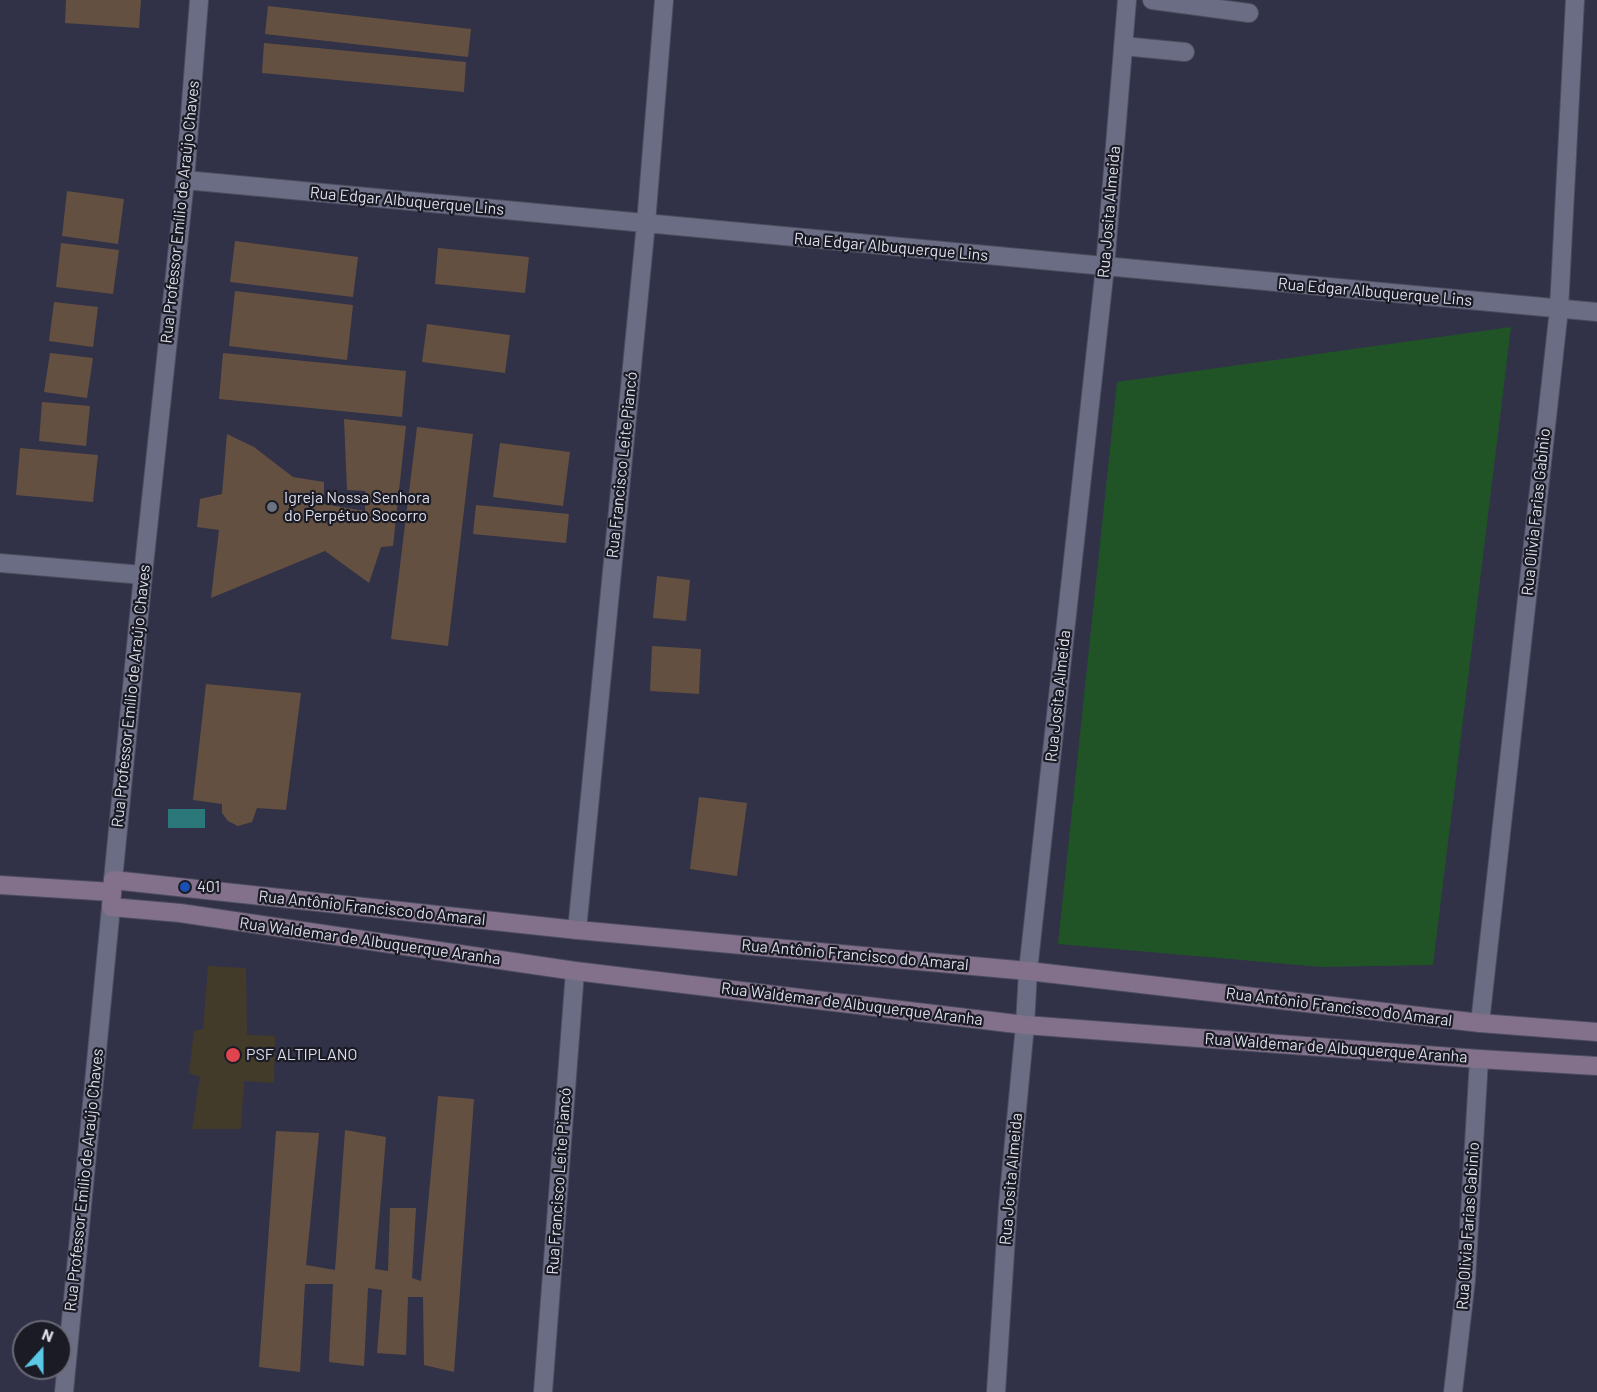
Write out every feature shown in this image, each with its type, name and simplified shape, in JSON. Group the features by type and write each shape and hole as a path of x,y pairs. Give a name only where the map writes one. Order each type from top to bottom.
{"street":[{"name":"Rua Professor Emílio de Araújo Chaves","path":"64,1392 143,575 185,180 199,0"},
{"name":"Rua Francisco Leite Piancó","path":"577,930 646,223 664,0"},
{"name":"Rua Josita Almeida","path":"996,1392 1008,1205 1028,971 1105,267 1126,0"},
{"path":"1152,0 1249,13"},
{"name":"Rua Olivia Farias Gabinio","path":"1480,1023 1559,309 1575,0"},
{"path":"1123,46 1185,52"},
{"name":"Rua Edgar Albuquerque Lins","path":"185,180 1597,312"},
{"path":"0,563 143,575"},
{"path":"0,885 112,893"},
{"name":"Rua Antônio Francisco do Amaral","path":"112,893 577,930 1028,971 1480,1023 1597,1032"},
{"name":"Rua Waldemar de Albuquerque Aranha","path":"112,893 180,913 575,971 1025,1025 1597,1066"},
{"name":"Rua Francisco Leite Piancó","path":"543,1392 575,971"},
{"name":"Rua Olivia Farias Gabinio","path":"1453,1392 1466,1280 1479,1059"}],"shaded area":[{"path":"1511,327 1433,965 1321,967 1058,944 1117,382"},
{"path":"168,809 205,809 205,828 168,828"},
{"name":"PSF ALTIPLANO","path":"208,966 246,968 247,1035 275,1036 274,1083 244,1081 241,1129 192,1129 200,1077 189,1073 194,1031 203,1029"}],"building":[{"path":"66,0 141,0 139,28 65,23"},
{"path":"268,6 471,29 468,57 265,34"},
{"path":"264,43 466,62 464,92 262,73"},
{"path":"67,191 124,199 118,244 62,236"},
{"path":"235,241 358,257 353,297 230,282"},
{"path":"61,243 119,250 113,294 56,287"},
{"path":"438,248 529,257 525,293 435,284"},
{"path":"235,291 353,305 347,360 229,346"},
{"path":"54,302 98,307 93,347 49,341"},
{"path":"427,324 510,335 505,373 422,362"},
{"path":"50,353 93,358 87,398 44,392"},
{"path":"223,353 406,371 402,417 219,399"},
{"path":"42,402 90,406 86,446 39,441"},
{"name":"Igreja Nossa Senhora do Perpétuo Socorro","path":"344,419 406,426 393,546 381,547 369,583 325,551 211,598 219,530 197,527 200,499 222,494 227,434 254,447 293,477 324,482 324,504 365,511 365,491 347,490"},
{"path":"417,427 473,434 448,646 391,639"},
{"path":"500,443 570,452 563,506 493,497"},
{"path":"20,448 98,455 93,502 16,495"},
{"path":"476,505 569,514 566,543 473,534"},
{"path":"657,576 690,580 686,621 653,618"},
{"path":"652,646 701,649 699,694 650,691"},
{"path":"206,684 301,693 286,810 257,808 252,822 238,826 228,821 222,813 222,804 193,800"},
{"path":"699,797 747,803 737,876 690,869"},
{"path":"438,1096 474,1099 454,1372 424,1365 423,1297 408,1297 406,1355 377,1353 382,1290 368,1288 364,1366 329,1362 333,1284 305,1284 300,1372 259,1367 276,1131 319,1133 306,1265 335,1270 345,1130 386,1137 375,1269 388,1271 390,1208 416,1208 412,1278 421,1281"}],"place":[{"name":"Igreja Nossa Senhora do Perpétuo Socorro","path":"272,507"},
{"name":"401","path":"185,887"},
{"name":"PSF ALTIPLANO","path":"233,1055"}]}
